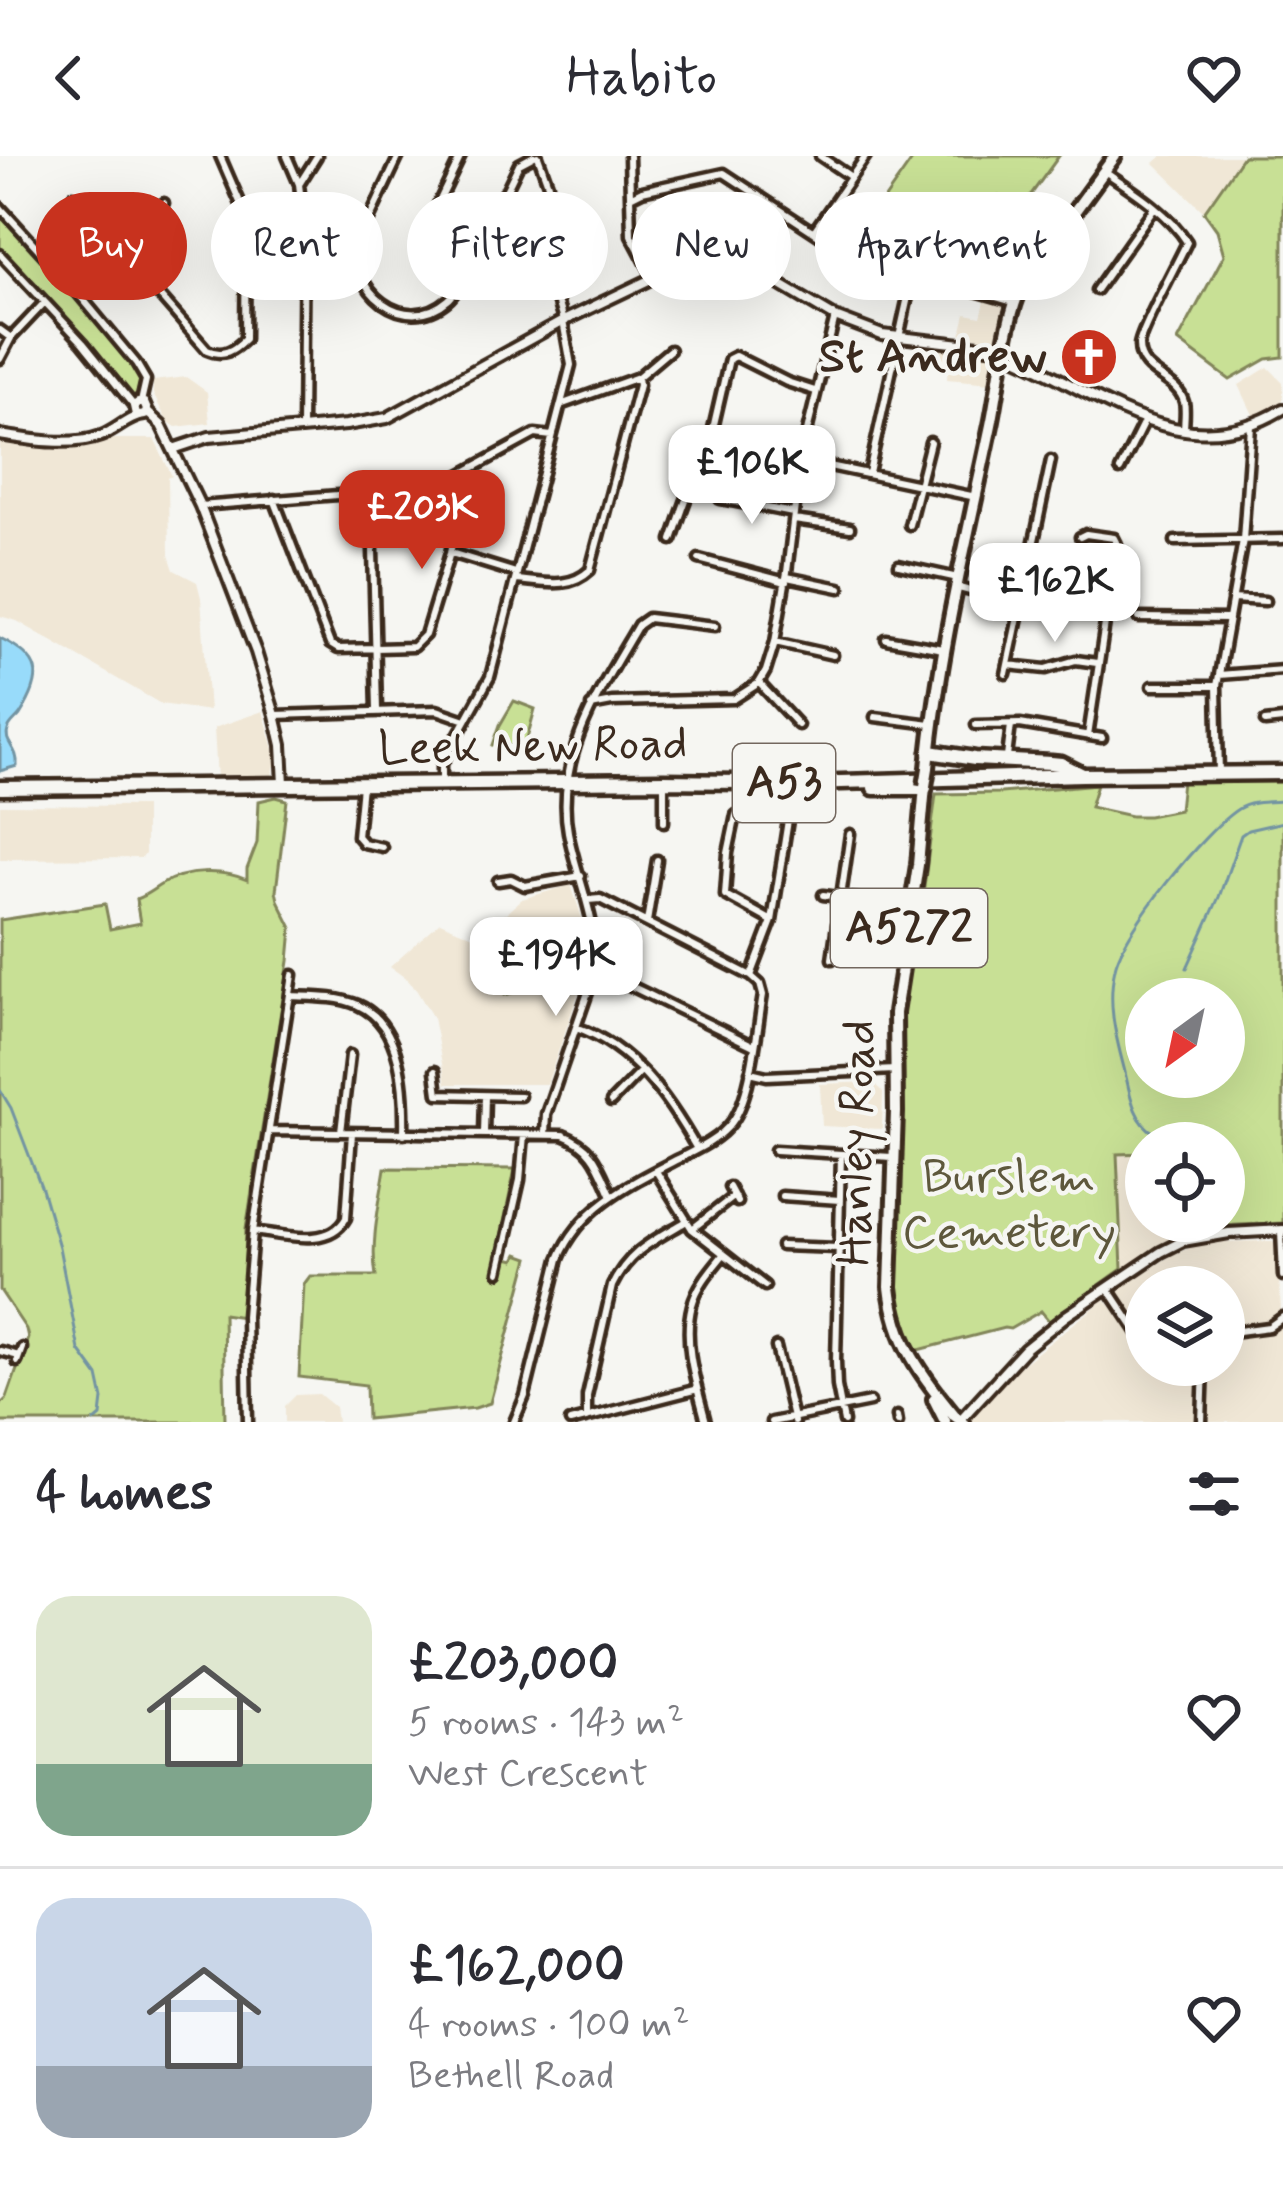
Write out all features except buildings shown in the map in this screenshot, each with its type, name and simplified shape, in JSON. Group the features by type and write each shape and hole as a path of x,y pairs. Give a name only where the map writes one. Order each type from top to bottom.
{"highway":[{"path":"930,752 1061,764 1082,775"},
{"name":"Leek New Road","path":"0,788 814,783 1283,773"},
{"path":"814,783 824,789 925,787"}],"main road":[{"name":"Hanley Road","path":"954,1420 908,1355 892,1313 895,1013 944,649 1014,302 1023,282 1115,156"}],"street":[{"path":"164,300 207,350 233,351 245,340 246,216 220,156"},
{"path":"286,156 299,184 304,227 302,429"},
{"path":"299,184 317,156"},
{"path":"399,156 357,251 358,271 369,292 386,307 412,313 448,300 460,285 519,164 536,156 548,184 549,273 571,364 490,677 442,764 442,783"},
{"path":"444,192 461,156"},
{"path":"629,156 632,238"},
{"path":"820,156 851,177"},
{"path":"630,197 724,173 814,231 866,156"},
{"path":"1103,170 1154,208 1187,242 1139,342 1148,370 1180,394 1184,430"},
{"path":"0,207 36,246"},
{"path":"1096,290 1154,208"},
{"path":"0,254 142,416 147,412 161,425 200,506 256,652 282,746 284,784"},
{"path":"173,449 209,437 387,418 632,288"},
{"path":"791,291 866,330 1005,351 1144,422 1216,432 1251,426 1283,409"},
{"path":"0,435 91,439 104,435 137,408 146,386 143,375 83,300"},
{"path":"869,472 906,300"},
{"path":"1007,300 1014,302"},
{"path":"0,359 11,338 44,303"},
{"path":"591,706 734,699 759,683 775,642 801,458 835,317"},
{"path":"0,330 11,338"},
{"path":"561,405 638,377 670,350"},
{"path":"672,540 712,433 729,358 735,356 814,391"},
{"path":"450,553 516,576 567,584 578,582 590,571 638,377"},
{"path":"1120,470 1144,422"},
{"path":"1219,774 1217,686 1243,540 1251,426"},
{"path":"712,433 976,497"},
{"path":"200,506 438,487 535,434 552,436"},
{"path":"909,525 930,442"},
{"path":"1051,460 1007,670 1046,669 1076,660 1097,664"},
{"path":"274,499 330,644 338,649 413,647 425,635 450,553 464,492 458,478"},
{"path":"719,499 850,528"},
{"path":"1080,537 1114,538 1118,544 1088,736"},
{"path":"1175,541 1283,538"},
{"path":"373,550 376,710"},
{"path":"699,559 840,588"},
{"path":"899,565 1019,604"},
{"path":"1231,599 1265,601"},
{"path":"1075,601 1106,606"},
{"path":"544,1134 546,1114 596,969 597,946 588,900 568,831 566,782 591,706 638,625 648,618 715,626"},
{"path":"1139,618 1228,619"},
{"path":"886,639 944,649"},
{"path":"775,642 833,655"},
{"path":"1219,674 1283,670"},
{"path":"759,683 798,725"},
{"path":"1152,686 1217,686"},
{"path":"275,715 437,710 466,720"},
{"path":"875,717 932,724"},
{"path":"1265,722 1283,720"},
{"path":"976,725 1020,724 1102,738"},
{"path":"1006,761 1011,725"},
{"path":"664,781 664,822"},
{"path":"362,785 357,836 363,844 382,847"},
{"path":"752,976 772,921 789,814"},
{"path":"736,815 725,895 772,921"},
{"path":"832,959 850,834"},
{"path":"647,922 657,860"},
{"path":"498,881 511,879 525,886 581,876"},
{"path":"823,895 912,906"},
{"path":"516,1422 562,1250 597,1206 697,1149 733,1122 750,1072 763,995 752,976 600,899 588,900"},
{"path":"596,969 754,1046"},
{"path":"248,1422 246,1315 253,1231 293,975"},
{"path":"291,996 340,1000 365,1009 381,1023 400,1071 404,1134"},
{"path":"576,1027 623,1053 641,1071 669,1101 697,1149"},
{"path":"341,1132 350,1054"},
{"path":"339,1066 349,1067"},
{"path":"750,1072 767,1076 897,1070"},
{"path":"611,1102 641,1071"},
{"path":"435,1072 438,1094 520,1096"},
{"path":"484,1134 485,1096"},
{"path":"268,1132 563,1135 590,1150 612,1196"},
{"path":"253,1231 322,1237 343,1226 352,1132"},
{"path":"499,1272 520,1180 524,1135"},
{"path":"775,1150 896,1157"},
{"path":"841,1155 836,1361 844,1422"},
{"path":"656,1171 685,1222 765,1286"},
{"path":"692,1229 736,1199 729,1186"},
{"path":"782,1196 840,1200"},
{"path":"587,1417 587,1396 618,1272 634,1252 685,1222"},
{"path":"954,1420 1025,1349 1066,1316 1183,1240 1282,1231 1283,1276"},
{"path":"781,1246 838,1248"},
{"path":"706,1422 696,1389 691,1309 702,1281 723,1255"},
{"path":"1108,1287 1125,1314"},
{"path":"1245,1330 1269,1327 1283,1317"},
{"path":"776,1347 793,1419"},
{"path":"0,1351 20,1355"},
{"path":"1202,1422 1203,1386"},
{"path":"570,1422 696,1389"},
{"path":"770,1422 870,1402"}],"shaded area":[{"path":"1162,156 1243,156 1204,212 1154,163"},
{"path":"985,300 1006,304 999,341 961,335 966,314 981,317"},
{"path":"930,347 991,354 995,360 991,383 947,379 948,361 928,359"},
{"path":"1268,367 1283,382 1283,400 1255,419 1239,385"},
{"path":"186,377 207,392 210,423 176,427 167,421 153,394 153,381"},
{"path":"114,439 154,439 172,476 168,478 169,555 174,570 197,582 209,711 161,704 17,621 0,616 0,440 85,446"},
{"path":"263,711 277,759 272,775 262,780 217,779 214,728"},
{"path":"0,805 145,806 145,854 142,858 0,859"},
{"path":"571,885 582,918 587,959 547,1084 446,1084 433,1018 407,979 390,967 440,922 478,938 522,899"},
{"path":"874,1082 883,1093 882,1129 822,1126 820,1084"},
{"path":"1117,1154 1125,1154 1125,1242 1170,1242 1122,1269"},
{"path":"1272,1241 1277,1247 1281,1311 1268,1323 1245,1325 1245,1266 1155,1266 1205,1242"},
{"path":"1125,1285 1125,1307 1114,1292"},
{"path":"1105,1299 1125,1324 1125,1386 1245,1386 1245,1336 1283,1324 1283,1422 968,1422 1010,1374"},
{"path":"319,1394 335,1407 337,1422 285,1422 285,1406 296,1395"}],"green space":[{"path":"915,156 1059,156 1033,192 890,192"},
{"path":"1243,156 1283,156 1283,357 1267,359 1230,380 1178,341 1224,255 1217,230 1204,212"},
{"path":"0,215 36,255 36,289 0,250"},
{"path":"46,300 77,300 127,355 140,381 137,395 125,390"},
{"path":"514,701 535,709 525,746 493,745 500,725"},
{"name":"Burslem Cemetery","path":"1182,781 1283,781 1283,1223 1245,1225 1245,1122 1125,1122 1125,1154 1117,1154 1122,1269 1049,1321 1041,1311 1010,1329 915,1351 897,1289 901,1030 936,794 1097,784 1090,807 1148,816 1179,810"},
{"path":"287,800 276,891 292,928 246,1229 243,1317 223,1314 225,1422 0,1422 0,1405 7,1398 28,1338 0,1290 0,920 105,904 110,929 140,923 136,899 171,879 204,873 247,880 257,843 259,801"},
{"path":"567,921 582,973 505,995 490,942"},
{"path":"385,1168 515,1169 495,1266 504,1267 508,1258 515,1260 518,1254 529,1258 490,1403 367,1419 366,1385 299,1377 304,1284 310,1276 376,1276 375,1236"}],"water":[{"path":"0,638 24,653 36,679 8,730 17,766 0,771"}],"waterway":[{"path":"1143,1122 1130,1095 1113,1018 1112,993 1121,951 1167,882 1224,820 1243,806 1283,801"},
{"path":"1187,968 1241,835 1283,822"},
{"path":"0,1090 42,1189 79,1350 98,1376 103,1399 101,1416 94,1422"}],"place":[{"name":"St Andrew","path":"1089,357"}]}
